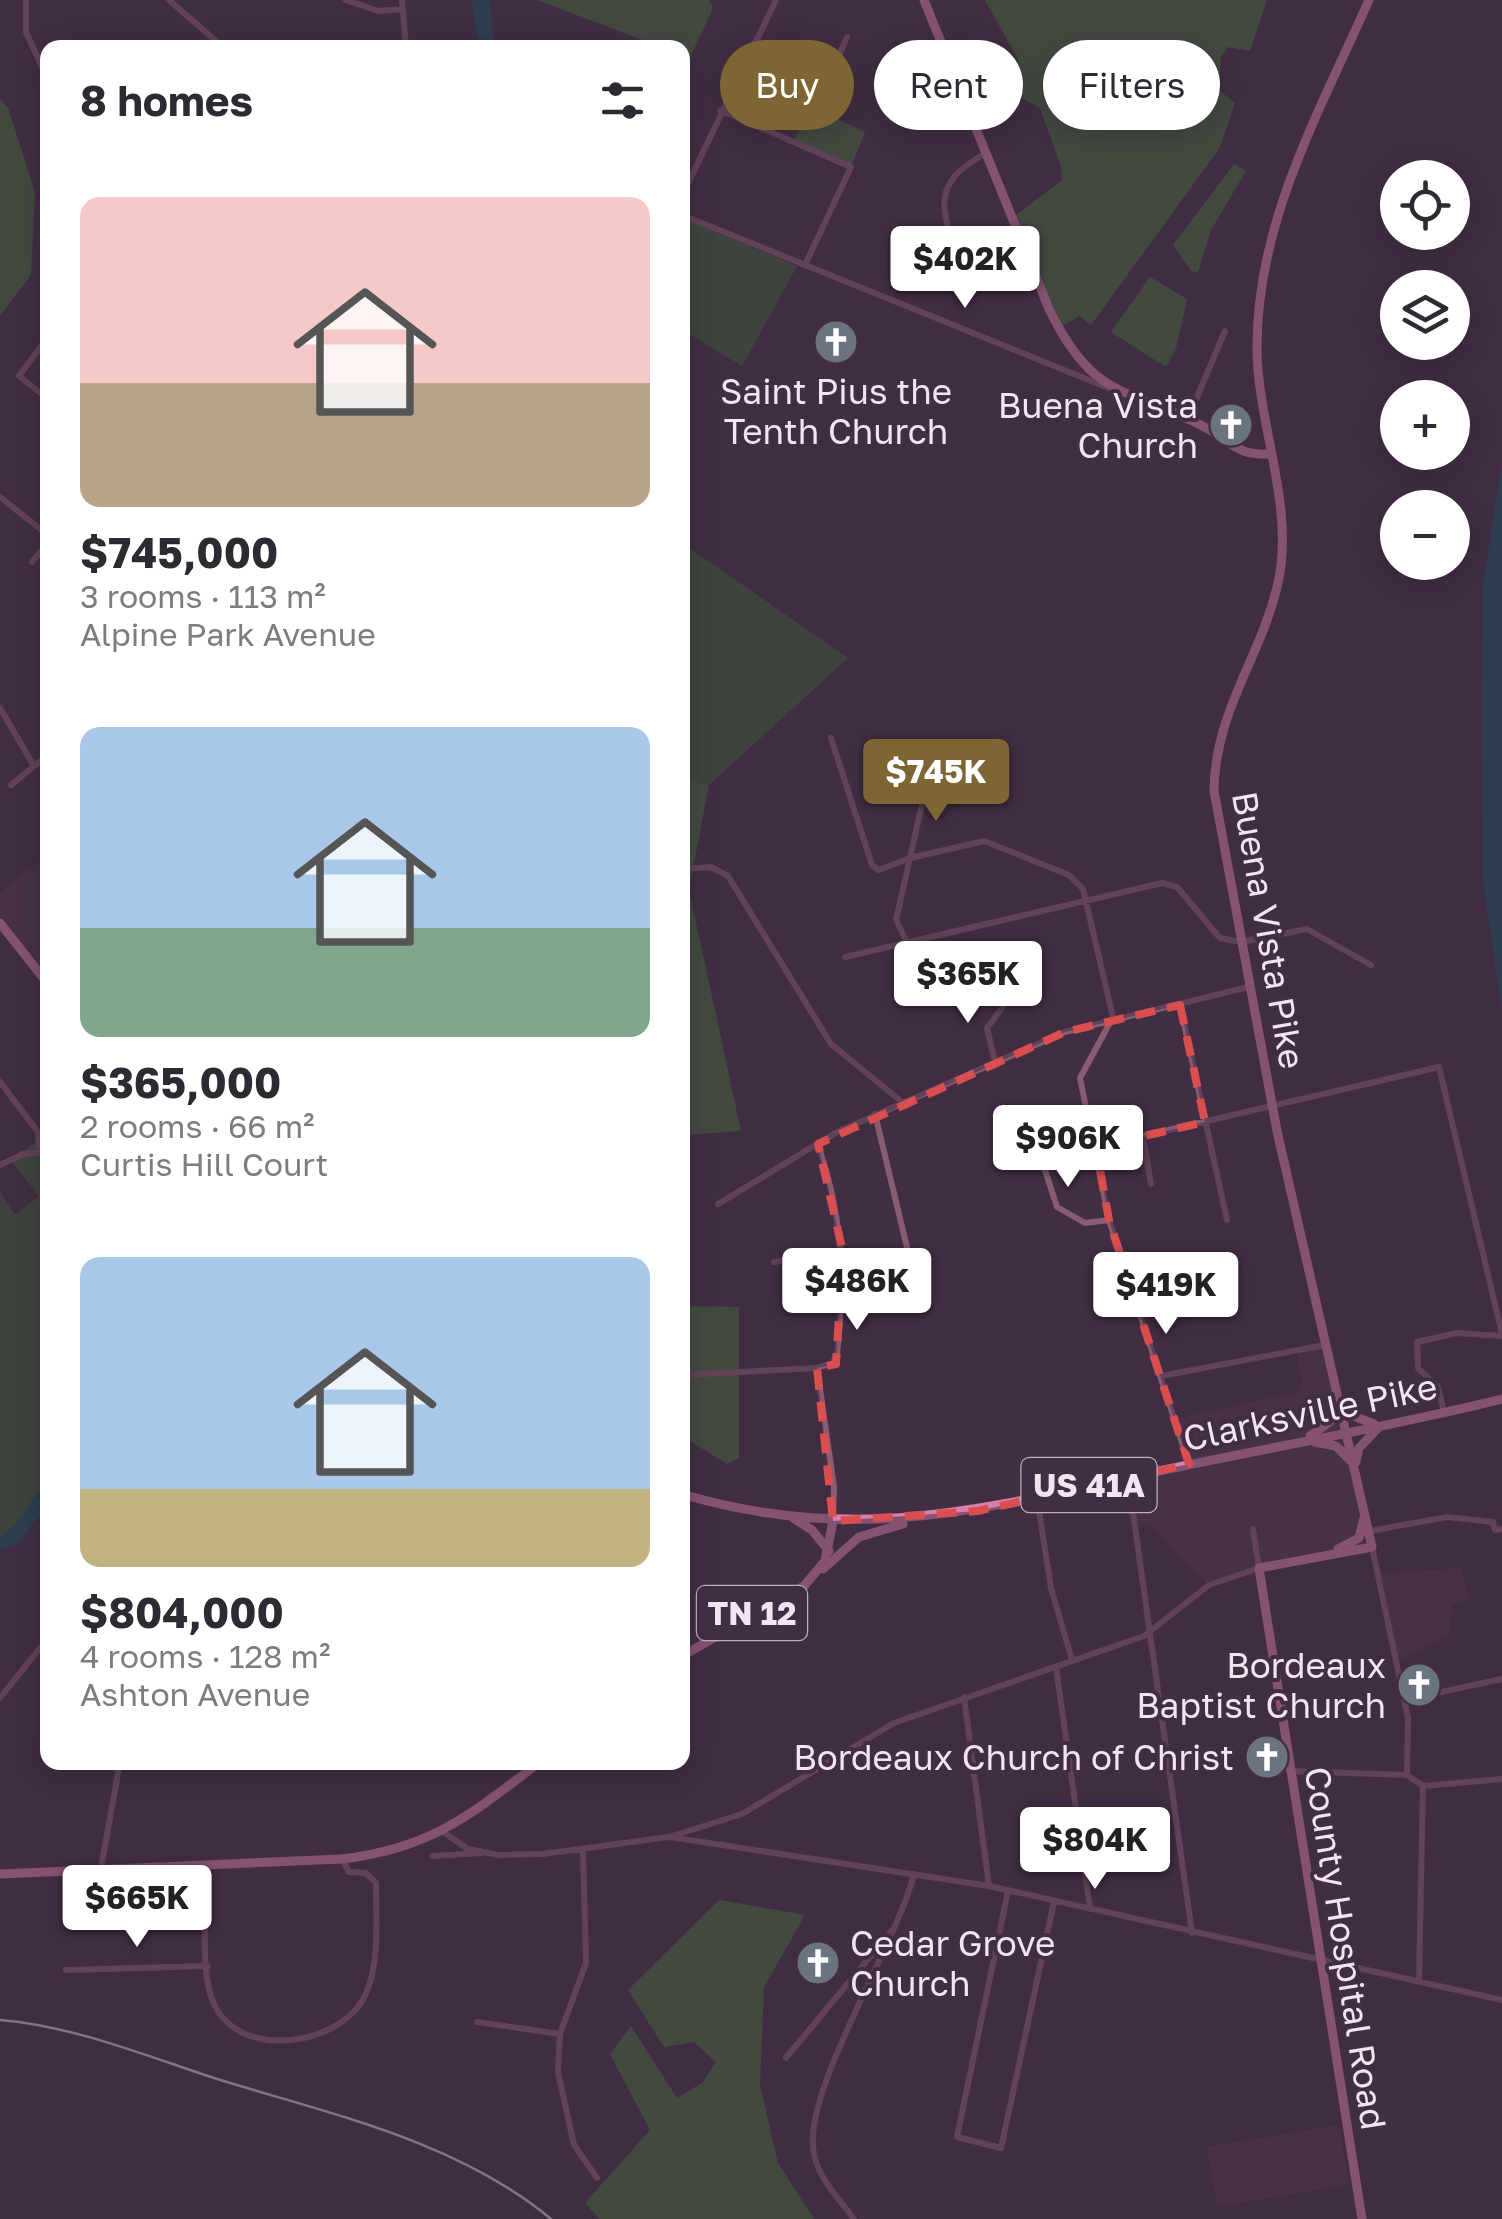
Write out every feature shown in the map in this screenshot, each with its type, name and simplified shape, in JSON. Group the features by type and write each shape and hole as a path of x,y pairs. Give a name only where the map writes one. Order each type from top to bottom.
{"main road":[{"path":"924,0 940,40"},
{"name":"Buena Vista Pike","path":"1370,0 1270,233 1257,347 1258,381 1281,529 1278,582 1228,704 1214,762 1214,792 1272,1107 1372,1548"},
{"path":"977,130 1058,328 1080,360 1112,390 1187,420 1240,452 1272,454"},
{"path":"0,923 40,974"},
{"path":"1338,1398 1349,1413 1381,1425 1359,1448 1357,1474"},
{"path":"1299,1442 1332,1420 1338,1398"},
{"name":"Clarksville Pike","path":"833,1521 922,1519 1502,1400"},
{"path":"1299,1442 1336,1446 1350,1457 1357,1474"},
{"name":"US 41A","path":"690,1496 790,1517 833,1521"},
{"path":"1326,1554 1359,1538 1365,1509"},
{"path":"790,1517 812,1530 828,1551"},
{"path":"820,1570 859,1537 922,1519"},
{"name":"TN 12","path":"690,1651 804,1586 820,1570 833,1521"},
{"path":"1259,1568 1372,1548"},
{"path":"1262,1586 1280,1564"},
{"name":"County Hospital Road","path":"1259,1568 1362,2219"},
{"path":"0,1874 342,1859 408,1846 444,1832 529,1770"}],"street":[{"path":"26,0 26,32 40,63"},
{"path":"169,0 215,40"},
{"path":"346,0 378,11 402,4 405,40"},
{"path":"756,40 776,0"},
{"path":"690,178 720,110"},
{"path":"766,130 851,167 805,265"},
{"path":"955,246 944,221 943,200 955,174 986,153"},
{"path":"690,218 1112,390"},
{"path":"1187,420 1225,331"},
{"path":"40,347 20,373 40,393"},
{"path":"0,497 40,532"},
{"path":"32,562 40,550"},
{"path":"0,708 34,766"},
{"path":"831,738 872,865 879,870 910,858 992,842 1069,875 1083,889 1113,1017 1080,1078 1109,1220 1189,1464"},
{"path":"907,942 896,920 928,782 974,769 996,742"},
{"path":"10,785 40,761"},
{"path":"690,869 711,866 728,876 830,1044 902,1102"},
{"path":"845,957 1162,883 1177,887 1220,938 1240,942 1307,929 1371,965"},
{"path":"718,1204 875,1114 1065,1032 1113,1017 1248,987"},
{"path":"994,1062 986,1028 1005,1004"},
{"path":"1180,1004 1226,1220"},
{"path":"1109,1220 1090,1223 1057,1207 1044,1168 1142,1136 1439,1067 1502,1335 1457,1334 1417,1342 1418,1368 1438,1387 1444,1412"},
{"path":"0,1082 38,1132 40,1147"},
{"path":"875,1114 910,1260"},
{"path":"1142,1136 1151,1184"},
{"path":"690,1375 817,1368 832,1363 837,1354 843,1252 829,1174 818,1144"},
{"path":"0,1165 23,1154 40,1153"},
{"path":"774,1262 843,1252"},
{"path":"1161,1376 1326,1344"},
{"path":"817,1368 834,1487 833,1521"},
{"path":"1128,1477 1192,1933"},
{"path":"1037,1498 1052,1588 1072,1660"},
{"path":"1370,1531 1447,1516 1498,1521 1501,1532"},
{"path":"433,1856 583,1850 672,1835 742,1814 894,1723 1150,1634 1209,1585 1259,1568 1253,1529"},
{"path":"1372,1548 1404,1700 1407,1775"},
{"path":"0,1698 40,1648"},
{"path":"1056,1666 1090,1909"},
{"path":"1404,1700 1502,1679"},
{"path":"964,1696 989,1886"},
{"path":"102,1868 119,1770"},
{"path":"1289,1771 1407,1775 1423,1786 1502,1779"},
{"path":"1419,1981 1423,1786"},
{"path":"444,1832 468,1849 487,1852"},
{"path":"672,1835 989,1886 1502,2000"},
{"path":"583,1850 586,1963 560,2034 560,2096 574,2145 597,2178"},
{"path":"206,1865 211,2000 229,2026 294,2040 316,2036 343,2022 367,1992 376,1897 372,1877 349,1872 342,1859"},
{"path":"854,2219 818,2169 812,2123 830,2071 900,1921 914,1874"},
{"path":"1008,1891 958,2136 1001,2148 1054,1902"},
{"path":"786,2058 900,1921"},
{"path":"66,1970 208,1966"},
{"path":"477,2022 560,2034"}],"highlighted area":[{"path":"1180,1005 1205,1122 1096,1147 1109,1220 1189,1464 978,1511 833,1521 816,1380 817,1368 836,1364 843,1252 818,1144 1065,1032"}],"shaded area":[{"path":"40,860 40,975 0,923 0,892"},
{"path":"1327,1344 1372,1547 1251,1570 1209,1585 1150,1525 1135,1527 1128,1477 1189,1464 1174,1419 1298,1392 1302,1380 1296,1351"},
{"path":"1461,1568 1470,1599 1453,1603 1448,1637 1398,1660 1379,1574"},
{"path":"1339,2125 1349,2184 1217,2207 1207,2147"}],"green space":[{"path":"537,0 709,0 713,8 690,58 690,40 643,40"},
{"path":"985,0 1267,0 1250,51 1228,47 1221,57 1220,74 1220,40 1043,40 1043,116 1040,108 1023,99 1023,40 1007,40"},
{"path":"1220,91 1235,103 1219,149 1091,325 1080,316 1058,328 1012,218 1062,180 1048,130 1220,130"},
{"path":"0,99 8,108 35,192 31,275 0,316"},
{"path":"854,127 865,132 851,167 794,141 800,130 854,130"},
{"path":"1234,164 1246,171 1211,230 1198,272 1191,271 1173,245"},
{"path":"690,221 797,266 742,366 690,334"},
{"path":"1150,277 1187,299 1176,349 1166,367 1111,332"},
{"path":"690,549 848,658 709,785 690,780"},
{"path":"690,780 709,785 690,885"},
{"path":"690,895 741,1131 690,1135"},
{"path":"40,1138 40,1499 0,1541 0,1192 15,1215 39,1196 11,1161"},
{"path":"690,1306 739,1307 739,1458 727,1464 690,1441"},
{"path":"719,1900 805,1915 764,1987 760,2085 778,2163 814,2219 600,2219 585,2203 650,2130 610,2054 631,2026 677,2098 702,2083 716,2062 694,2042 664,2047 628,1990"}],"water":[{"path":"471,0 490,0 493,40 479,40"},
{"path":"1502,464 1502,1010 1483,880 1482,712 1483,584"},
{"path":"40,1489 40,1515 18,1543 0,1550 0,1537 16,1524"}],"railway":[{"path":"0,2020 54,2028 108,2043 390,2132 474,2169 551,2219"}],"place":[{"name":"Saint Pius the Tenth Church","path":"836,342"},
{"name":"Buena Vista Church","path":"1231,425"},
{"name":"Bordeaux Baptist Church","path":"1419,1685"},
{"name":"Bordeaux Church of Christ","path":"1267,1757"},
{"name":"Cedar Grove Church","path":"818,1963"}]}
